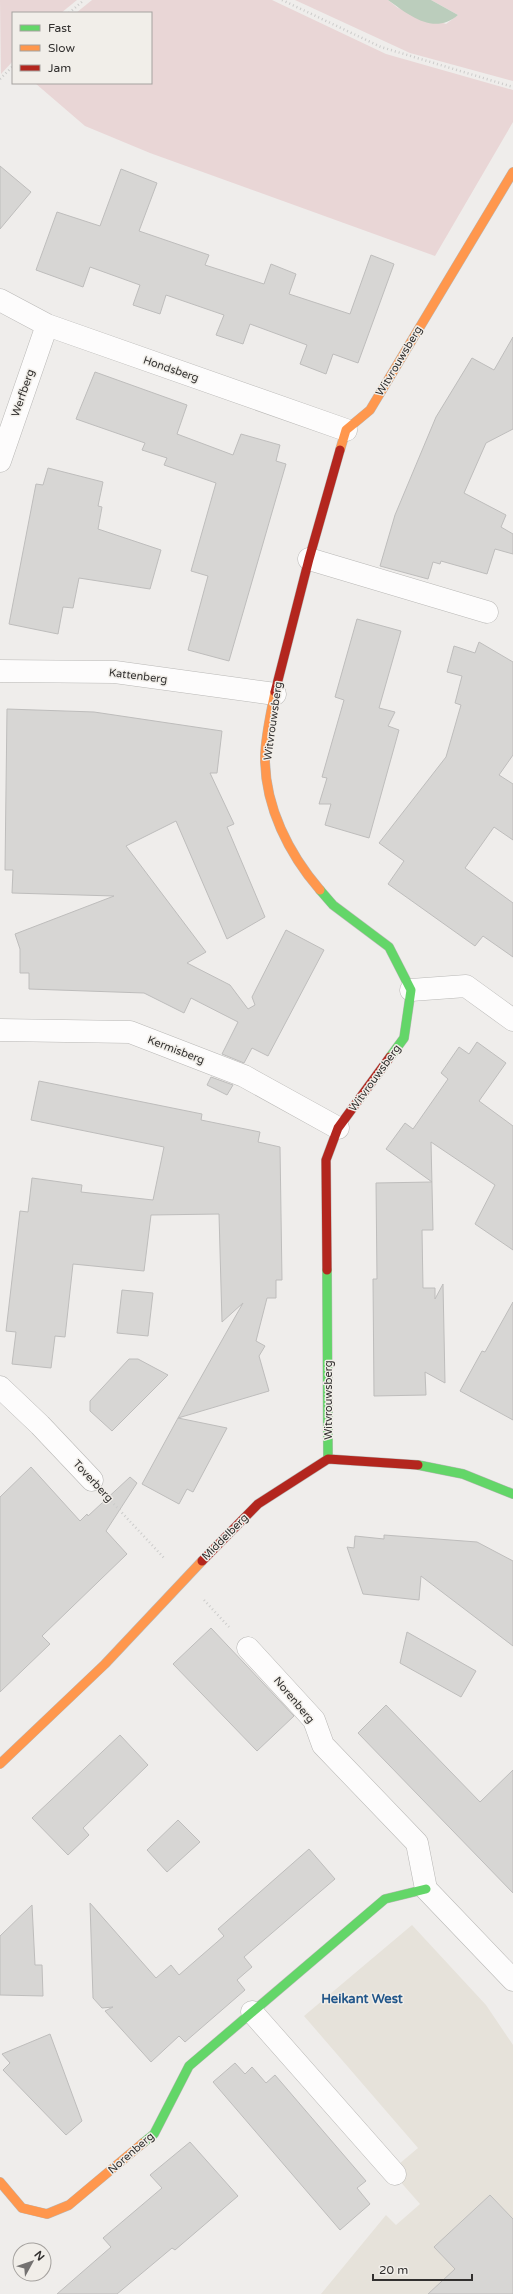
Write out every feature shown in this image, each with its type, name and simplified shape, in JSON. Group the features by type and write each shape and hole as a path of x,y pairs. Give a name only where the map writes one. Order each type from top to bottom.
{"street":[{"name":"Witvrouwsberg","path":"328,1459 326,1160 338,1128 404,1038 411,990 389,947 333,905 301,868 272,809 265,758 275,694 309,559 346,430 370,410 512,177"},
{"name":"Hondsberg","path":"0,300 47,325 346,430"},
{"name":"Werfberg","path":"0,460 47,325"},
{"path":"309,559 487,612"},
{"name":"Kattenberg","path":"0,671 115,672 275,694"},
{"path":"411,990 466,986 506,1017 513,1020"},
{"name":"Kermisberg","path":"0,1030 130,1032 244,1076 338,1128"},
{"name":"Toverberg","path":"0,1387 40,1425 92,1480"},
{"path":"328,1459 406,1463 463,1474 513,1494"},
{"name":"Middelberg","path":"0,1764 105,1664 184,1579 258,1504 328,1459"},
{"name":"Norenberg","path":"0,2182 22,2208 47,2214 69,2206 154,2134 190,2066 385,1899 426,1889 417,1843 323,1745 314,1720 248,1648"},
{"path":"426,1889 513,1980"},
{"path":"252,2012 395,2174"}],"path":[{"path":"70,12 84,0"},
{"path":"282,0 381,47 513,87"},
{"path":"0,79 12,67"},
{"name":"Toverberg","path":"92,1480 184,1579"},
{"path":"184,1579 248,1648"}],"shaded area":[{"path":"0,0 77,0 62,12 12,12 12,62 1,74"},
{"path":"92,0 272,0 386,54 513,90 513,122 435,256 150,153 85,126 36,84 152,84 152,12 77,12"},
{"path":"295,0 388,0 398,8 446,24 458,15 431,0 513,0 513,81 410,53"},
{"path":"388,0 431,0 458,15 449,21 440,24 431,23 413,17"},
{"path":"412,1925 486,2005 513,2045 513,2294 321,2294 386,2215 396,2225 420,2204 398,2179 399,2164 418,2148 304,2016"}],"building":[{"path":"0,166 31,192 0,229"},
{"path":"121,169 157,183 139,231 209,255 205,265 264,284 271,264 296,274 289,294 350,314 371,255 394,264 358,363 333,354 326,374 300,364 307,345 250,324 243,344 216,335 224,315 166,295 160,314 133,305 140,285 90,267 83,287 36,270 57,212 100,226"},
{"path":"513,337 513,429 486,443 464,493 506,515 501,527 513,534 513,554 495,549 487,574 441,561 440,564 433,562 428,579 380,566 395,515 436,417 472,358 494,370"},
{"path":"95,372 187,405 177,434 233,455 241,434 280,445 276,461 286,464 229,661 188,650 208,576 191,571 216,483 164,465 167,458 142,450 145,443 76,419"},
{"path":"48,468 103,482 98,506 102,507 98,529 161,550 150,589 79,578 73,608 63,607 58,634 9,624 36,484 43,485"},
{"path":"357,619 401,631 379,708 395,712 388,726 399,730 369,838 325,825 331,804 319,804 327,778 322,777 344,700 335,697"},
{"path":"479,642 513,662 513,755 499,775 513,784 513,840 494,827 465,868 513,903 513,957 483,936 475,946 388,884 404,861 379,843 446,757 461,705 455,703 462,676 447,672 454,646 475,653"},
{"path":"7,709 94,712 222,731 217,773 210,773 234,824 227,827 265,917 227,939 176,821 126,846 206,952 187,963 230,985 248,1009 255,1005 252,997 286,930 324,950 268,1056 252,1048 244,1063 222,1054 238,1022 191,998 184,1013 144,993 29,989 29,973 20,973 20,949 15,934 114,896 12,893 13,870 5,870"},
{"path":"477,1042 506,1063 479,1101 513,1126 513,1250 475,1224 495,1185 431,1142 432,1182 386,1149 405,1123 413,1129 448,1079 441,1073 459,1047 469,1054"},
{"path":"211,1077 233,1085 227,1095 207,1085"},
{"path":"39,1081 202,1114 201,1120 260,1132 258,1142 280,1147 282,1280 276,1280 276,1298 267,1298 256,1341 265,1346 259,1356 269,1391 178,1418 243,1303 222,1322 219,1214 151,1215 144,1271 73,1264 65,1337 55,1336 51,1368 12,1364 16,1332 6,1331 20,1211 28,1212 32,1178 82,1185 81,1192 153,1200 164,1147 31,1120"},
{"path":"432,1182 433,1230 422,1230 423,1288 435,1288 435,1299 443,1284 445,1383 425,1372 426,1395 374,1396 373,1279 377,1279 376,1183"},
{"path":"122,1290 153,1293 148,1336 117,1333"},
{"path":"513,1302 513,1420 460,1391 482,1351 485,1352"},
{"path":"129,1359 138,1359 168,1375 112,1431 90,1411 90,1401"},
{"path":"178,1418 227,1428 193,1492 187,1489 179,1504 142,1484"},
{"path":"31,1467 80,1521 87,1514 88,1516 130,1477 137,1483 106,1531 127,1554 42,1636 50,1644 0,1692 0,1497"},
{"path":"384,1535 477,1542 513,1561 513,1646 421,1576 419,1600 363,1594 347,1547 354,1548 355,1536 384,1539"},
{"path":"211,1628 294,1716 257,1751 173,1664"},
{"path":"407,1632 476,1671 461,1697 400,1663"},
{"path":"386,1705 480,1802 513,1770 513,1893 358,1733"},
{"path":"120,1735 148,1765 83,1828 89,1835 68,1855 32,1818"},
{"path":"178,1820 200,1842 167,1872 147,1850"},
{"path":"309,1849 335,1879 244,1957 252,1967 237,1980 245,1990 185,2042 179,2036 151,2062 105,2011 113,2007 102,2008 93,1998 90,1903 156,1978 171,1965 179,1975 224,1936 218,1929"},
{"path":"32,1905 35,1965 42,1965 43,1996 0,1995 0,1936"},
{"path":"50,2034 82,2121 66,2135 3,2070 10,2063 2,2054"},
{"path":"235,2063 245,2074 252,2067 266,2083 275,2075 366,2181 357,2188 370,2204 340,2230 213,2082"},
{"path":"190,2142 238,2196 175,2250 172,2248 117,2294 57,2294 111,2247 103,2238 162,2188 150,2175"},
{"path":"490,2195 513,2219 513,2294 428,2294 455,2269 434,2247"}],"traffic: fast":[{"path":"320,890 333,905 389,947 411,990 404,1038 390,1057"},
{"path":"327,1270 328,1459"},
{"path":"418,1465 463,1474 513,1494"},
{"path":"143,2143 154,2134 189,2066 385,1899 426,1889"}],"traffic: slow":[{"path":"340,450 346,430 370,410 513,172"},
{"path":"275,692 268,725 265,750 266,776 269,794 274,812 289,845 298,861 320,890"},
{"path":"0,1764 105,1664 202,1561"},
{"path":"0,2182 22,2208 47,2214 69,2205 143,2143"}],"traffic: jam":[{"path":"275,692 309,559 340,450"},
{"path":"327,1270 326,1160 338,1128 390,1057"},
{"path":"202,1561 258,1504 328,1459 418,1465"}],"district":[{"name":"Heikant West","path":"362,1999"}]}
